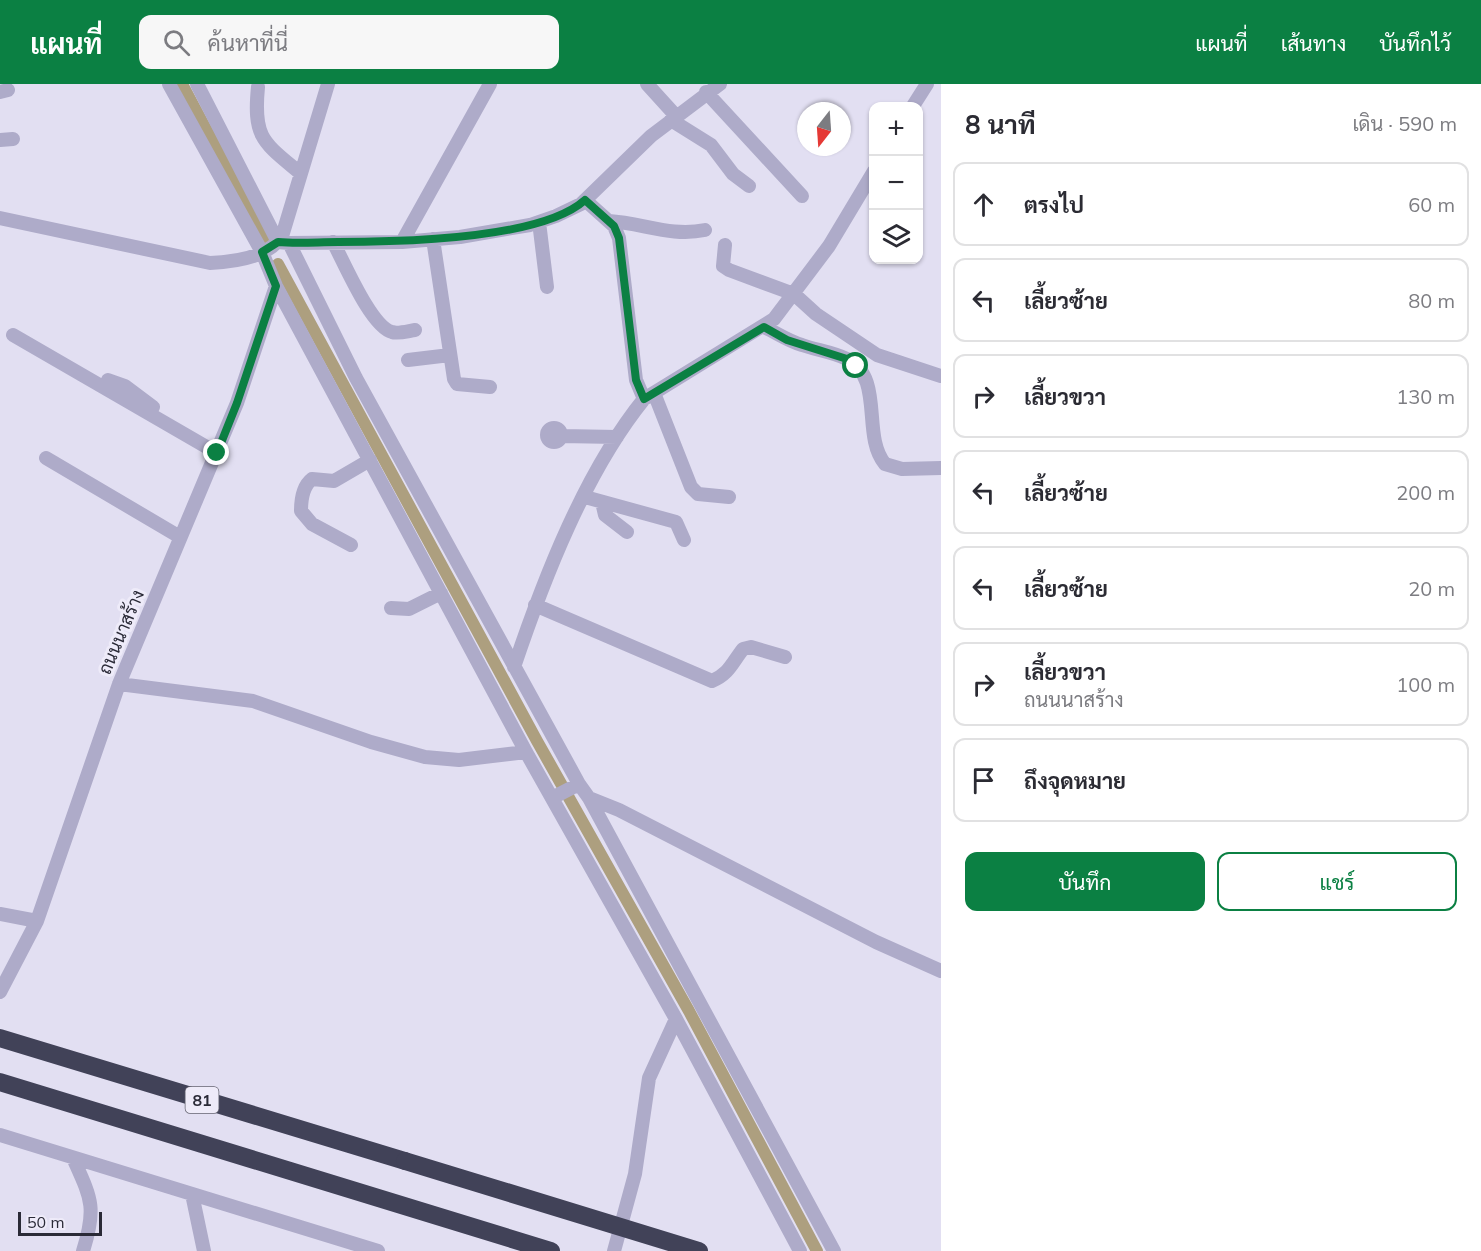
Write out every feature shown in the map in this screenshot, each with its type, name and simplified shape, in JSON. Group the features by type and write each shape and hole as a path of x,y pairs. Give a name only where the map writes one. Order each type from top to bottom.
{"highway":[{"name":"81","path":"0,1038 699,1251"},
{"name":"81","path":"0,1082 551,1251"}],"street":[{"path":"169,84 262,252 276,286 526,752 555,796 800,1251"},
{"path":"197,84 514,667 576,786 589,798 834,1251"},
{"path":"284,243 300,173 328,84"},
{"path":"402,242 490,84"},
{"path":"647,84 673,118 711,146 733,174 749,186"},
{"path":"0,218 210,263 227,262 284,243 402,242 539,222 556,216 585,200 673,118 720,84"},
{"path":"916,102 927,84"},
{"path":"258,87 256,111 258,128 263,141 300,173"},
{"path":"706,92 802,196"},
{"path":"514,667 535,605 585,497 617,437 649,396 764,327 794,294 829,246 869,178"},
{"path":"585,200 609,221 619,238 636,380 649,396 691,487 698,494 729,497"},
{"path":"609,221 671,233 685,234 705,230"},
{"path":"539,222 547,287"},
{"path":"433,239 450,355 457,384 490,387"},
{"path":"333,242 370,312 383,328 393,333 415,330"},
{"path":"725,245 723,266 729,270 794,294 816,314 877,355 941,376"},
{"name":"ถนนนาสร้าง","path":"0,992 37,921 119,684 237,403 276,286"},
{"path":"764,327 787,340 847,359 856,366 867,386 873,441 885,464 902,469 941,468"},
{"path":"13,335 217,453"},
{"path":"408,360 450,355"},
{"path":"108,380 134,391 159,411 170,426"},
{"path":"561,435 617,437"},
{"path":"46,458 180,537"},
{"path":"351,546 312,524 301,511 301,502 308,482 312,479 334,481 370,460"},
{"path":"585,497 676,522 684,540"},
{"path":"602,502 606,515 627,532"},
{"path":"391,608 409,609 441,593"},
{"path":"535,605 712,681 723,676 732,667 743,649 751,647 785,657"},
{"path":"119,684 253,701 371,742 425,757 459,759 526,752"},
{"path":"555,796 576,786"},
{"path":"589,798 619,810 876,942 941,970"},
{"path":"0,914 37,921"},
{"path":"614,1251 635,1174 649,1078 676,1019"},
{"path":"0,1135 378,1251"},
{"path":"73,1158 91,1198 91,1226 83,1251"},
{"path":"192,1194 204,1251"}],"waterway":[{"path":"182,84 264,238"},
{"path":"278,264 537,741 689,1011 817,1251"}],"route":[{"path":"217,453 237,403 276,286 262,252 278,242 402,242 460,237 530,225 556,216 585,200 614,226 619,238 636,380 644,399 764,327 787,340 847,359 856,366"}]}
